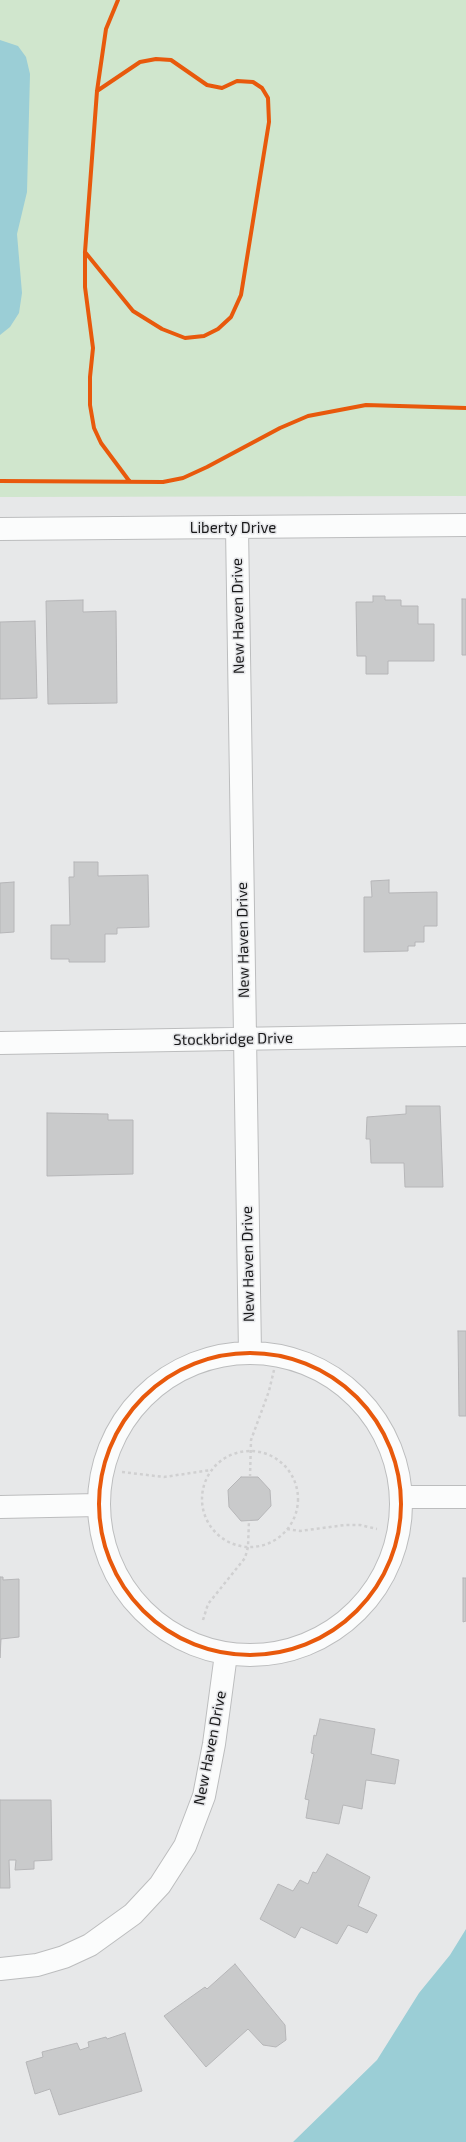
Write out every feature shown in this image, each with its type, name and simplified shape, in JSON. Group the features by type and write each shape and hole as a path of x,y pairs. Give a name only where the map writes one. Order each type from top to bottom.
{"street":[{"name":"Liberty Drive","path":"0,529 466,525"},
{"name":"New Haven Drive","path":"237,528 250,1353"},
{"name":"Stockbridge Drive","path":"0,1044 244,1038 466,1035"},
{"path":"250,1353 278,1356 306,1363 332,1376 355,1394 374,1416 388,1441 398,1468 402,1497 400,1525 393,1553 369,1594 348,1620 321,1638 291,1650 258,1656 226,1654 192,1644 161,1627 135,1603 115,1574 102,1540 98,1505 103,1469 114,1437 132,1409 156,1386 185,1368 216,1357 250,1353"},
{"path":"402,1497 466,1497"},
{"path":"0,1507 98,1505"},
{"name":"New Haven Drive","path":"0,1969 37,1965 64,1957 90,1946 132,1914 160,1885 185,1846 204,1796 214,1744 226,1654"}],"path":[{"path":"250,1477 250,1450 253,1434 269,1391 274,1370"},
{"path":"250,1450 271,1455 281,1462 295,1481 298,1505 295,1517 287,1529 270,1543 248,1547 234,1545 223,1539 214,1532 206,1522 202,1510 201,1498 203,1486 211,1470 224,1457 235,1452 250,1450"},
{"path":"122,1472 164,1477 211,1470"},
{"path":"203,1620 208,1604 245,1558 248,1547 249,1520"},
{"path":"287,1529 300,1532 345,1525 360,1525 377,1529"}],"green space":[{"path":"0,0 466,0 466,496 0,497"}],"water":[{"path":"0,40 18,46 26,57 30,74 27,192 17,234 22,293 19,313 10,327 0,335"},
{"path":"466,1929 466,2142 293,2142 377,2060 419,1993 450,1955"}],"building":[{"path":"373,596 385,596 385,600 401,600 401,606 418,606 418,624 434,624 434,661 388,661 388,674 366,674 366,656 357,656 356,602 373,602"},
{"path":"462,599 466,599 466,655 462,655"},
{"path":"83,600 83,612 116,611 117,703 48,704 46,601"},
{"path":"35,621 37,698 0,699 0,622"},
{"path":"74,862 98,862 98,876 148,875 149,927 117,928 117,934 105,934 105,962 69,962 69,959 51,959 51,925 70,925 69,877 74,877"},
{"path":"389,880 389,893 437,892 437,926 424,926 424,942 415,942 415,946 408,946 408,951 364,952 364,897 372,897 371,881"},
{"path":"14,882 14,932 0,933 0,883"},
{"path":"406,1106 440,1106 443,1187 405,1187 404,1163 371,1163 370,1139 366,1139 367,1117 406,1114"},
{"path":"47,1113 108,1114 108,1120 133,1120 133,1174 47,1176"},
{"path":"458,1331 466,1331 466,1416 459,1416"},
{"path":"241,1477 258,1477 270,1490 271,1506 258,1520 241,1521 229,1507 228,1490"},
{"path":"0,1577 3,1577 3,1580 19,1579 19,1637 1,1639 0,1658"},
{"path":"463,1578 466,1578 466,1621 463,1622"},
{"path":"320,1719 375,1729 371,1754 399,1760 395,1784 366,1780 362,1809 343,1805 339,1824 306,1818 309,1800 305,1799 314,1754 311,1753 314,1735 316,1736"},
{"path":"0,1800 51,1800 52,1860 34,1861 34,1869 15,1870 16,1860 9,1860 10,1888 0,1888"},
{"path":"327,1854 370,1877 358,1906 377,1915 367,1933 348,1925 337,1944 301,1927 295,1938 260,1919 278,1884 293,1891 300,1880 308,1884 313,1872 316,1873"},
{"path":"235,1964 285,2025 286,2040 276,2047 263,2045 248,2029 206,2067 164,2016 205,1987 207,1989"},
{"path":"125,2033 142,2091 59,2115 50,2089 35,2094 26,2062 43,2057 42,2052 77,2043 80,2050 89,2047 88,2042 106,2037 107,2039"}],"cycle path":[{"path":"118,0 106,29 97,91 85,252 85,287 93,348 90,377 90,405 94,428 101,443 130,482"},
{"path":"85,252 133,311 162,329 185,338 204,336 218,329 231,317 241,295 269,122 268,98 262,88 253,82 237,81 222,88 207,85 171,60 156,59 140,62 97,91"},
{"path":"0,481 163,482 183,478 207,467 280,428 308,416 366,405 466,408"},
{"path":"250,1353 279,1356 308,1364 334,1378 357,1397 376,1420 390,1446 398,1475 401,1504 398,1533 390,1562 376,1588 357,1611 334,1630 308,1644 279,1652 250,1655 221,1652 192,1644 166,1630 143,1611 124,1588 110,1562 102,1533 99,1504 102,1475 110,1446 124,1420 143,1397 166,1378 192,1364 221,1356 250,1353"}]}
